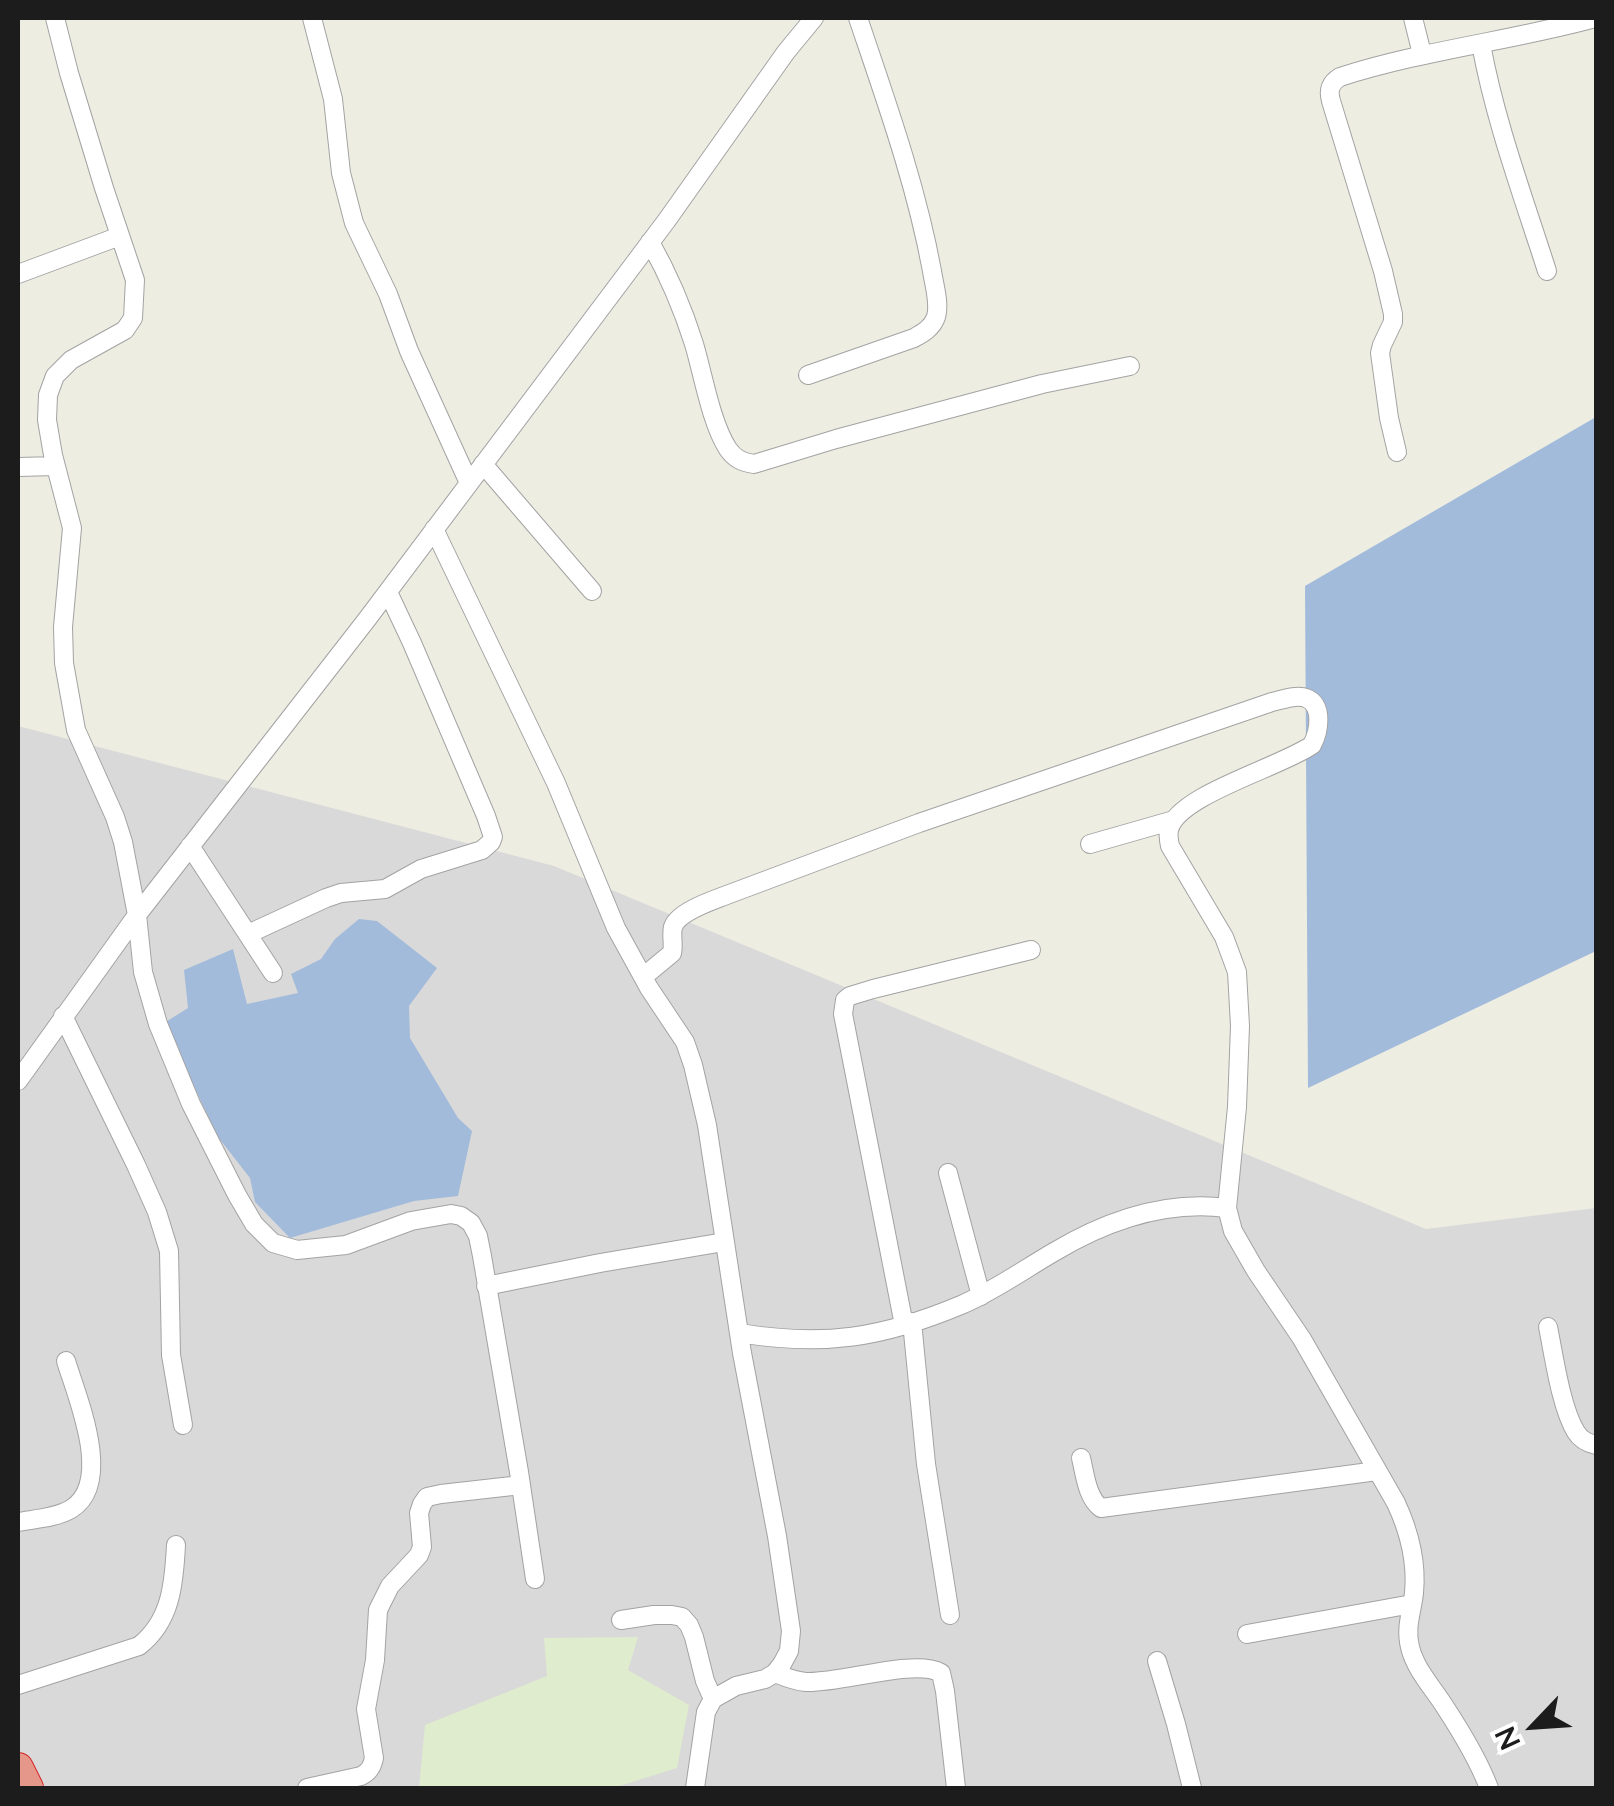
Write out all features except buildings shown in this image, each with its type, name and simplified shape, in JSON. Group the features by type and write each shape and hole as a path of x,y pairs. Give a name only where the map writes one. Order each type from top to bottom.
{"highway":[{"path":"18,1768 28,1788"}],"street":[{"path":"56,18 64,58 135,280 133,318 125,330 72,360 55,376 48,395 48,420 72,528 63,627 70,699 76,730 123,842 143,972 173,1064 231,1184 254,1224 272,1243 297,1250 346,1246 437,1214 462,1216 471,1223 478,1236 535,1579"},
{"path":"312,18 333,99 341,173 354,223 469,482"},
{"path":"18,1081 136,915 388,592 814,18"},
{"path":"808,374 926,332 935,321 937,308 926,236 897,132 858,18"},
{"path":"1413,18 1422,54"},
{"path":"1397,452 1380,353 1393,314 1330,87 1340,77 1422,54 1595,18"},
{"path":"1481,44 1496,109 1547,271"},
{"path":"18,274 120,236"},
{"path":"650,242 686,324 720,436 740,461 754,464 1042,384 1130,366"},
{"path":"483,464 592,590"},
{"path":"18,467 56,466"},
{"path":"434,529 556,783 616,928 642,977 685,1042 707,1125 739,1332 788,1598 790,1631 789,1650 775,1673 736,1686 713,1700 706,1712 695,1788"},
{"path":"248,934 341,893 385,889 421,869 472,854 492,842 486,816 388,592"},
{"path":"642,977 672,953 676,921 724,896 902,829 1272,702 1308,698 1314,705 1319,728 1312,745 1206,794 1187,806 1168,832 1170,846 1224,936 1237,972 1240,1026 1227,1203 1233,1231 1244,1252 1302,1339 1406,1524 1414,1572 1407,1630 1410,1651 1457,1724 1489,1788"},
{"path":"1090,844 1174,820"},
{"path":"190,846 273,973"},
{"path":"950,1615 908,1323 873,1175 842,1006 850,996 873,989 1032,950"},
{"path":"64,1016 136,1165 169,1251 171,1354 183,1426"},
{"path":"948,1173 980,1296"},
{"path":"739,1332 781,1340 849,1339 962,1305 1083,1235 1130,1216 1227,1203"},
{"path":"486,1286 724,1242"},
{"path":"1548,1327 1570,1418 1578,1435 1588,1444 1596,1445"},
{"path":"18,1522 71,1508 84,1496 90,1480 86,1430 66,1361"},
{"path":"1081,1458 1091,1496 1101,1508 1377,1471"},
{"path":"307,1788 360,1776 372,1766 366,1709 375,1660 378,1610 390,1586 419,1555 422,1504 427,1498 442,1494 521,1485"},
{"path":"18,1686 139,1646 156,1633 169,1599 176,1546"},
{"path":"1247,1634 1412,1604"},
{"path":"621,1620 672,1614 682,1617 694,1637 713,1700"},
{"path":"1156,1662 1192,1788"},
{"path":"775,1673 802,1682 934,1669 940,1673 945,1691 956,1788"}],"shaded area":[{"path":"18,726 554,866 1426,1229 1596,1208 1596,1788 18,1788"}],"green space":[{"path":"638,1637 628,1670 689,1705 677,1768 613,1788 419,1788 425,1725 547,1676 544,1638"}],"water":[{"path":"1596,417 1596,951 1308,1088 1305,586"},
{"path":"359,919 377,921 437,968 409,1006 410,1038 458,1118 472,1131 458,1196 414,1201 290,1238 255,1202 250,1178 218,1137 164,1023 188,1008 184,970 233,949 247,1004 298,993 291,974 321,959 335,939"}]}
